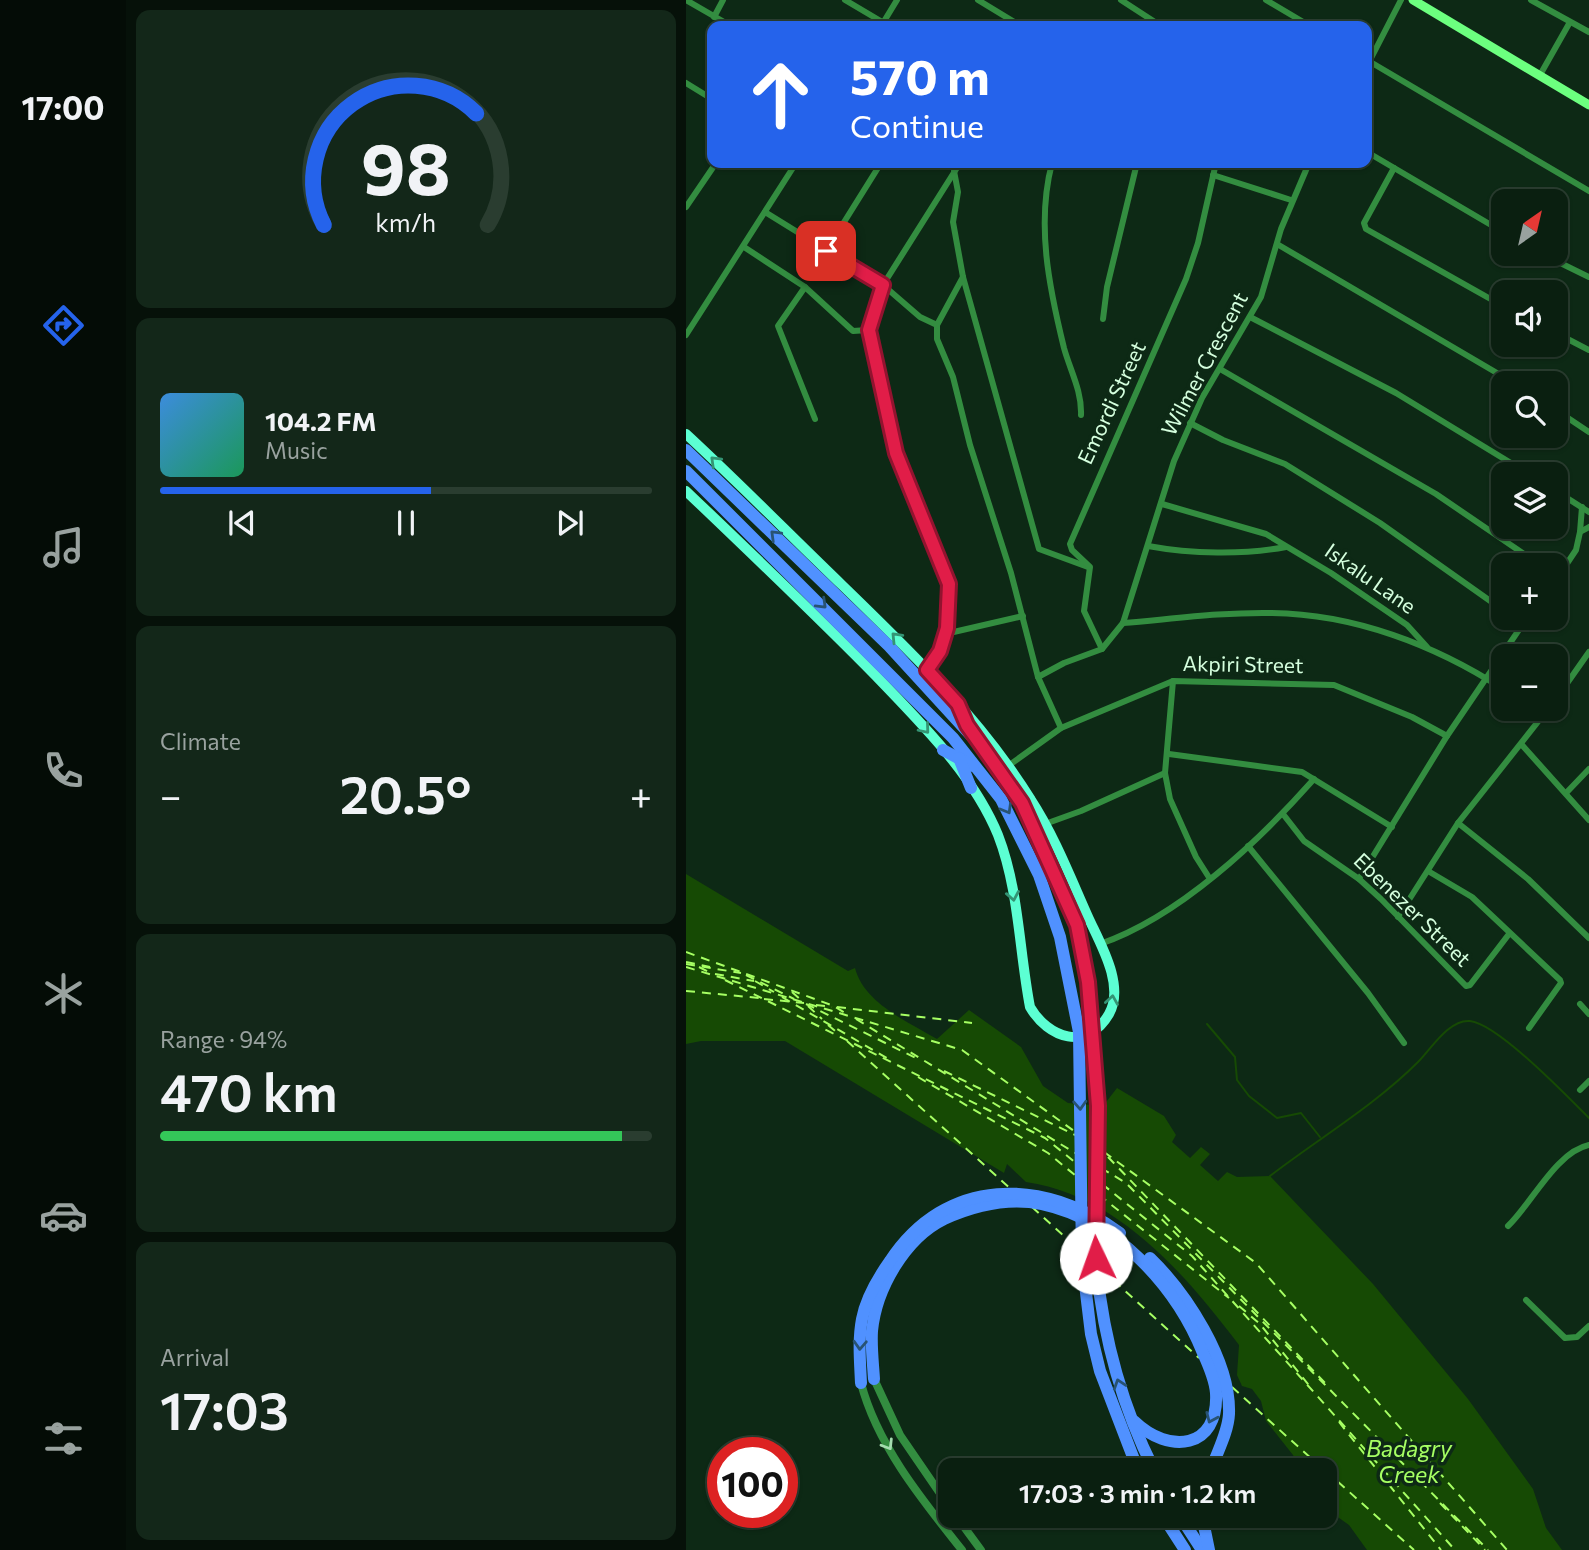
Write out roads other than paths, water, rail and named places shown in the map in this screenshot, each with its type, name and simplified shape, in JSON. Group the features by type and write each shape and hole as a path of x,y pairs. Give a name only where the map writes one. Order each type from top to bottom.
{"highway":[{"path":"686,450 955,708 986,744 1022,803 1049,859 1068,908 1074,915 1088,982 1098,1106 1096,1258 1107,1345 1130,1418 1148,1458"},
{"path":"686,471 953,738 987,779 1017,827 1039,874 1060,937 1079,1032 1082,1260 1091,1335 1100,1371 1133,1458"},
{"path":"955,708 986,744"},
{"path":"953,738 971,788"},
{"path":"943,750 974,767 987,779"},
{"path":"867,1381 861,1331 867,1303 893,1256 923,1222 956,1204 983,1196 1009,1193 1060,1199 1104,1222 1133,1242 1161,1269 1205,1331 1221,1371 1229,1413 1227,1427 1215,1458"},
{"path":"867,1381 877,1305 889,1278 915,1242 938,1222 971,1208 1015,1202 1039,1204 1069,1213 1125,1247 1157,1278 1192,1326 1216,1390 1213,1418 1196,1437 1174,1444 1149,1436 1130,1418"},
{"path":"1171,1528 1185,1550"},
{"path":"1188,1528 1202,1550"},
{"path":"1204,1528 1209,1550"}],"main road":[{"path":"1413,0 1589,105"},
{"path":"686,434 927,670 955,708"},
{"path":"686,491 832,632 943,750 987,809 1009,874 1030,1007 1049,1031 1068,1036 1088,1034 1106,1020 1112,1009 1114,987 1100,944 1044,824 1008,766 986,744"}],"street":[{"path":"686,0 722,21"},
{"path":"714,17 723,0"},
{"path":"845,0 879,21"},
{"path":"888,21 897,0"},
{"path":"978,0 1013,21"},
{"path":"1121,0 1153,21"},
{"path":"1266,0 1302,21"},
{"path":"1372,55 1401,0"},
{"path":"1531,0 1589,32"},
{"path":"1540,75 1570,22"},
{"path":"1372,65 1589,191"},
{"path":"686,83 707,96"},
{"path":"1372,155 1491,225"},
{"path":"686,207 713,168"},
{"path":"686,335 793,168"},
{"path":"826,251 878,168"},
{"path":"927,670 940,651 945,634 949,584 896,453 869,330 883,285 956,168"},
{"path":"1051,168 1044,198 1046,248 1054,301 1080,395 1081,415"},
{"path":"1103,319 1107,287 1136,168"},
{"name":"Emordi Street","path":"1090,567 1072,550 1070,544 1186,279 1198,243 1215,168"},
{"name":"Wilmer Crescent","path":"1123,623 1174,461 1190,423 1252,318 1270,275 1292,200 1307,168"},
{"path":"1394,168 1364,223 1366,229 1491,299"},
{"path":"954,171 958,192 953,222 963,277 1039,549 1090,567 1084,611 1102,649"},
{"path":"1213,175 1292,200"},
{"path":"765,212 883,285 920,317 937,325"},
{"path":"1277,244 1494,371"},
{"path":"744,247 805,287 853,331 869,330"},
{"path":"1567,266 1589,277"},
{"path":"963,277 937,325 937,340 953,377 970,445 1023,616 1038,677 1061,728"},
{"path":"805,287 778,326 815,419"},
{"path":"1252,318 1396,393 1509,462"},
{"path":"1568,339 1589,350"},
{"path":"1220,369 1436,494 1522,553"},
{"path":"1568,418 1589,432"},
{"path":"1190,423 1223,440 1285,464 1380,523 1491,602"},
{"path":"1568,498 1589,512"},
{"name":"Iskalu Lane","path":"1162,504 1262,532 1407,625 1428,647"},
{"path":"1568,561 1576,550 1582,507"},
{"path":"1580,532 1589,527"},
{"path":"1149,546 1178,550 1241,551 1287,547"},
{"path":"1038,677 1064,663 1102,649 1123,623 1217,615 1286,614 1355,623 1428,647 1491,681"},
{"path":"945,634 1023,616"},
{"path":"1359,879 1447,736 1519,630"},
{"path":"1568,682 1589,652"},
{"path":"1173,681 1169,754 1165,773 1170,799 1209,879"},
{"name":"Akpiri Street","path":"1008,766 1061,728 1173,681 1335,685 1412,717 1447,736"},
{"path":"1398,917 1458,823 1539,721"},
{"path":"1522,745 1567,792 1589,821"},
{"path":"1169,754 1284,767 1302,772 1392,827"},
{"path":"1567,792 1588,772"},
{"path":"1044,824 1081,811 1165,773"},
{"path":"1100,944 1127,934 1209,879 1283,814 1314,779"},
{"name":"Ebenezer Street","path":"1283,814 1304,841 1359,879 1468,986 1509,934"},
{"path":"1458,823 1528,879 1589,938"},
{"path":"1248,846 1368,993 1404,1043"},
{"path":"1428,871 1472,897 1561,983 1529,1028"},
{"path":"1580,1004 1589,1014"},
{"path":"1580,1090 1589,1081"},
{"path":"1508,1226 1564,1158 1575,1148 1589,1145"},
{"path":"1526,1300 1565,1338 1577,1338 1589,1326"},
{"path":"867,1381 938,1490"},
{"path":"867,1381 872,1417 885,1442 962,1550"},
{"path":"965,1528 981,1550"}],"water":[{"name":"Badagry Creek","path":"686,874 848,971 855,968 860,980 877,1001 937,1039 969,1010 1021,1047 1043,1086 1068,1103 1103,1106 1117,1088 1164,1116 1176,1135 1172,1142 1190,1158 1201,1147 1210,1154 1200,1165 1218,1181 1227,1172 1237,1177 1270,1176 1373,1284 1468,1399 1533,1489 1546,1528 1562,1550 1367,1550 1349,1525 1337,1516 1337,1458 1294,1458 1266,1421 1261,1401 1252,1389 1242,1386 1237,1375 1239,1345 1173,1266 1120,1221 1091,1203 1059,1190 1026,1182 1007,1164 1004,1173 785,1041 701,1041 686,1044"}],"waterway":[{"path":"1270,1176 1383,1093 1448,1030 1462,1022 1470,1021 1482,1025 1497,1034 1550,1079 1589,1118"},
{"path":"1207,1024 1235,1057 1237,1080 1249,1096 1277,1118 1301,1113 1320,1137"}]}
